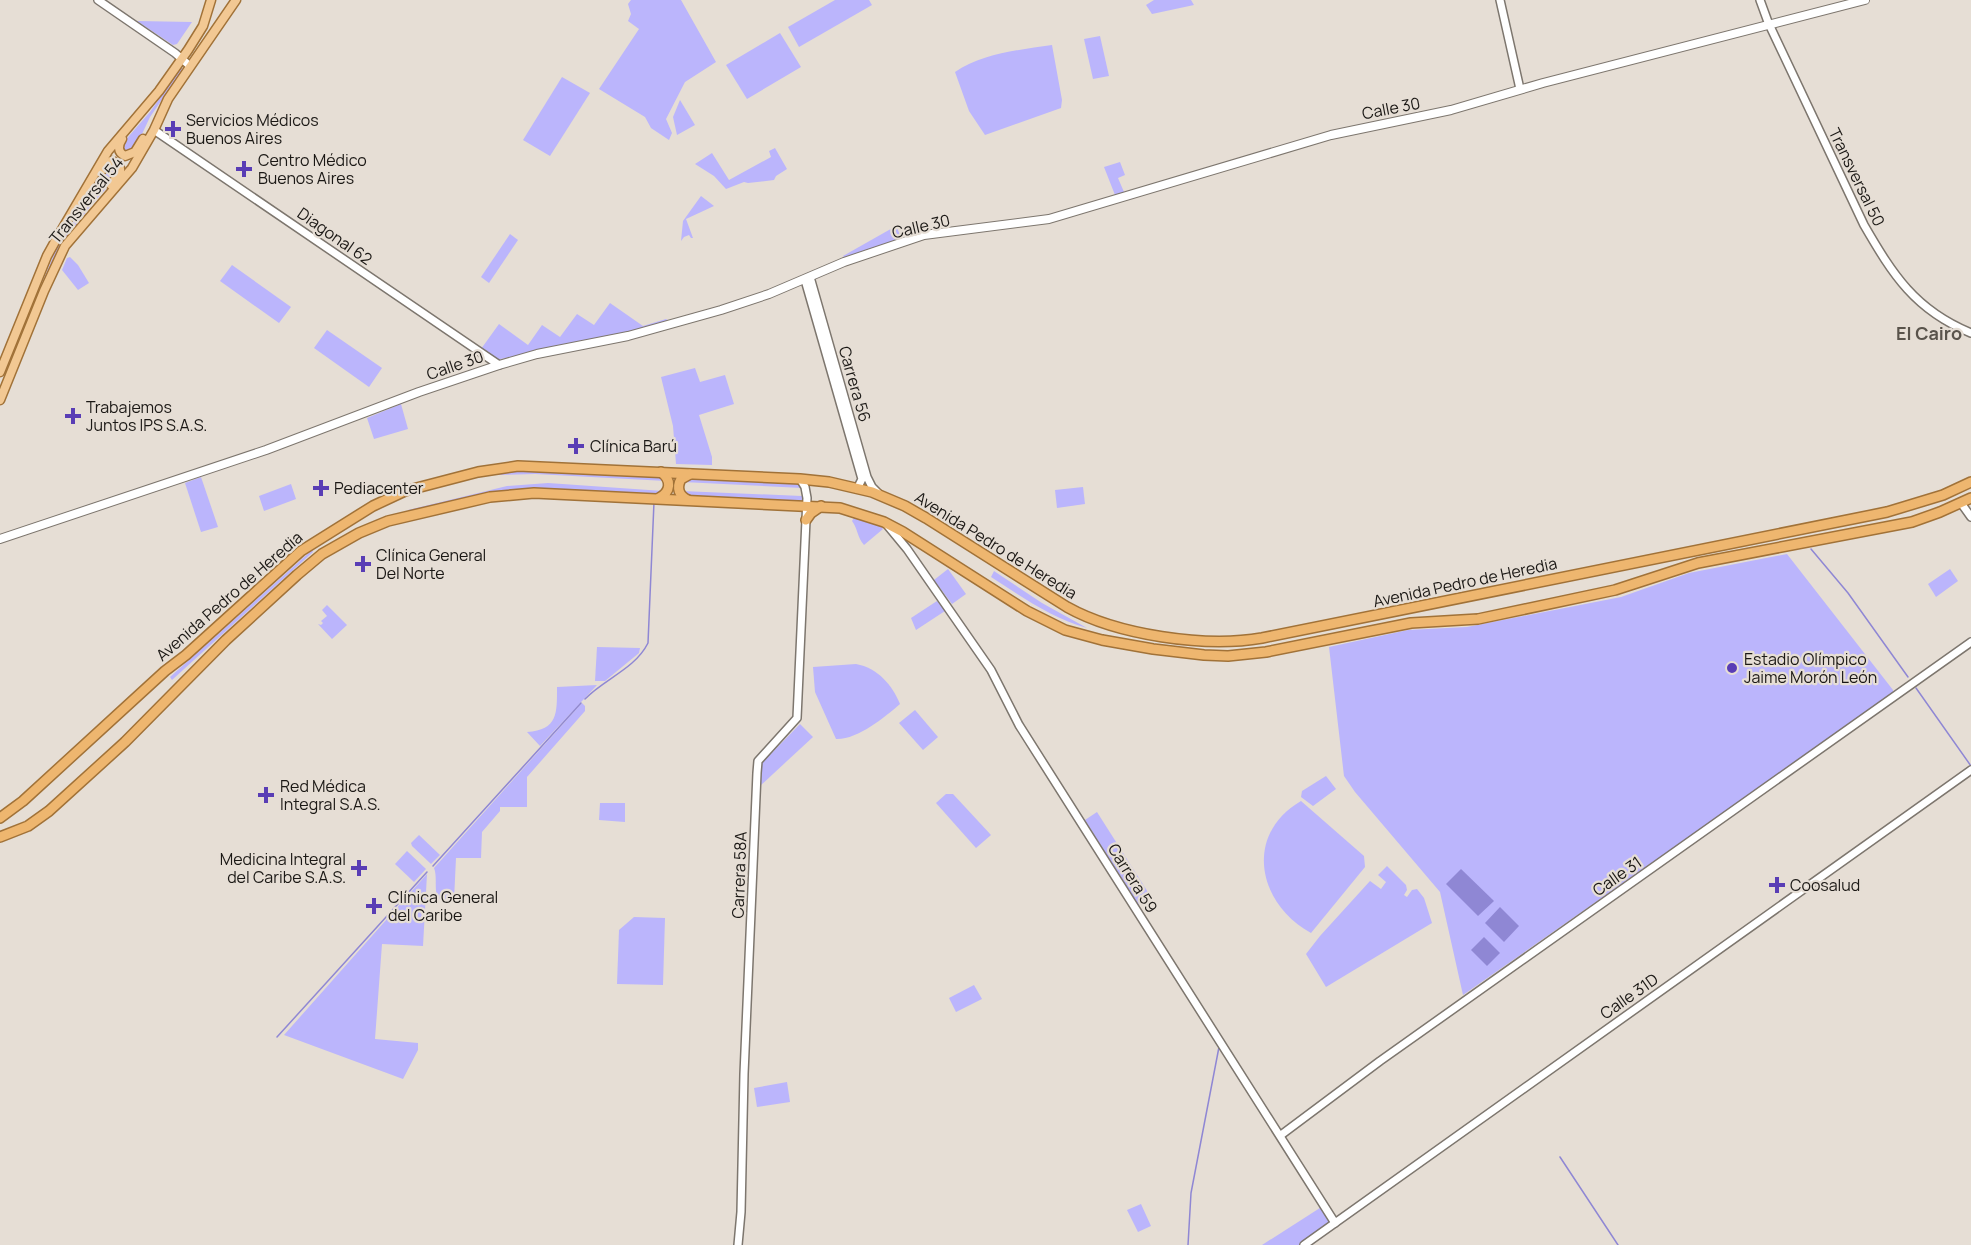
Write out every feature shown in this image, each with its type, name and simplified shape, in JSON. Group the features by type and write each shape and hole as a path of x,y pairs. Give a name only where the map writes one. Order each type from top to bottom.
{"highway":[{"name":"Avenida Pedro de Heredia","path":"0,818 16,808 165,671 191,651 289,562 319,539 389,497 458,477 518,466 800,479 857,489 879,495 926,518 1067,608 1093,620 1171,637 1225,642 1262,638 1887,512 1943,495 1971,482"},
{"path":"659,498 666,494 669,486 667,478 661,472"},
{"path":"688,500 681,495 678,487 684,476 692,473"},
{"name":"Avenida Pedro de Heredia","path":"0,837 28,826 49,811 125,742 226,640 322,554 359,533 388,521 478,499 534,493 792,504 847,510 884,522 912,537 1027,611 1065,630 1102,640 1153,649 1204,656 1228,656 1277,650 1411,623 1486,617 1627,587 1698,564 1903,524 1940,512 1971,498"},
{"path":"806,520 821,506"}],"main road":[{"name":"Transversal 54","path":"0,372 2,358 47,256 62,229 108,151 159,91 182,59 203,26 211,0"},
{"name":"Transversal 54","path":"0,400 57,262 72,236 124,178 154,130 168,99 236,0"},
{"name":"Calle 30","path":"0,540 266,450 419,392 499,365 651,330 755,299 844,262 924,235 1049,219 1331,135 1450,110 1520,89 1866,0"},
{"path":"159,91 121,140 118,146 122,154 128,156 135,152 168,99"},
{"path":"62,229 104,166 114,161 121,170 118,176 72,236"}],"street":[{"path":"98,0 190,66"},
{"path":"1500,0 1520,89"},
{"name":"Transversal 50","path":"1760,0 1770,26 1864,225 1880,252 1897,278 1923,306 1947,322 1971,333"},
{"name":"Diagonal 62","path":"154,130 499,365"},
{"name":"Carrera 56","path":"807,279 862,482 857,489"},
{"name":"Carrera 56","path":"807,279 867,477 879,495"},
{"path":"0,372 9,369 14,364"},
{"name":"Carrera 58A","path":"738,1245 757,773 758,761 797,718 807,505 806,491 800,479"},
{"path":"1961,503 1971,518"},
{"path":"792,504 800,510 806,520"},
{"name":"Carrera 59","path":"884,522 907,549 991,670 1019,725 1335,1223"},
{"path":"907,549 906,543 912,537"},
{"name":"Calle 31","path":"1281,1135 1971,642"},
{"name":"Calle 31D","path":"1304,1245 1970,771"}],"shaded area":[{"path":"631,0 681,0 716,62 685,82 666,119 672,133 669,140 651,128 645,117 599,89 639,29 628,21 631,14 628,4"},
{"path":"835,0 869,0 872,5 799,47 788,27"},
{"path":"1154,0 1191,0 1194,5 1152,14 1146,5"},
{"path":"137,21 192,22 177,44 173,45"},
{"path":"780,33 801,67 747,99 726,65"},
{"path":"1100,36 1109,76 1093,79 1084,39"},
{"path":"1052,45 1062,100 1061,108 985,135 969,111 955,72 989,56"},
{"path":"181,68 183,69 150,117 135,149 127,153 122,144 150,112"},
{"path":"562,77 590,93 550,156 523,140"},
{"path":"680,100 695,125 677,135 673,117"},
{"path":"775,148 787,169 774,180 744,182 726,189 714,176 695,164 712,153 729,180 771,157 769,151"},
{"path":"1120,162 1125,175 1118,178 1124,192 1115,195 1104,167"},
{"path":"110,164 117,167 117,176 88,209 60,248 12,361 10,360 57,247"},
{"path":"701,196 714,206 686,219 693,238 689,235 681,241 683,221"},
{"path":"896,226 902,239 845,258 843,256"},
{"path":"510,234 518,240 489,283 481,277"},
{"path":"70,257 89,283 78,290 62,270 67,258"},
{"path":"232,265 291,307 279,323 220,281"},
{"path":"610,303 643,326 666,319 669,321 496,360 481,349 499,324 528,345 542,325 560,337 577,314 594,325"},
{"path":"327,330 382,368 369,387 314,348"},
{"path":"695,368 700,382 725,375 734,404 699,415 712,457 712,465 676,464 673,426 661,377"},
{"path":"401,404 408,429 374,439 367,418"},
{"path":"522,469 654,477 666,481 535,474 498,475 497,472"},
{"path":"201,477 218,527 201,532 185,483"},
{"path":"688,478 799,480 802,488 683,482"},
{"path":"548,483 663,491 655,496 555,491 409,513 408,510 507,486"},
{"path":"291,484 296,499 264,511 259,496"},
{"path":"1083,487 1085,504 1057,508 1055,490"},
{"path":"682,491 802,496 802,501 691,498"},
{"path":"855,516 880,524 883,529 864,545 852,521"},
{"path":"312,550 313,552 172,680 170,677"},
{"path":"1787,554 1893,690 1893,694 1463,995 1440,892 1344,776 1329,647 1408,630 1467,627 1621,597 1689,573"},
{"path":"948,569 966,594 952,604 934,580"},
{"path":"1950,569 1958,581 1936,597 1928,584"},
{"path":"994,571 1042,603 1087,628 1061,619 1026,599 991,577"},
{"path":"937,601 945,611 916,630 911,618"},
{"path":"327,605 347,625 332,639 318,624 321,625 323,623 321,621 327,616 322,610"},
{"path":"597,647 640,648 639,653 605,681 595,681"},
{"path":"856,664 871,669 883,678 893,690 900,704 862,732 836,739 815,692 813,667"},
{"path":"597,685 540,746 527,732 545,728 554,718 557,687"},
{"path":"582,703 585,711 527,777 527,807 500,807 500,811 482,832 481,858 456,858 454,900 439,899 436,892 434,868"},
{"path":"915,710 938,737 923,750 899,723"},
{"path":"800,724 813,737 760,786 762,763"},
{"path":"1326,776 1336,789 1313,806 1301,797 1302,791"},
{"path":"946,794 953,794 991,835 976,848 936,803"},
{"path":"1301,801 1364,856 1365,867 1311,933 1293,920 1279,905 1269,887 1264,869 1265,850 1271,832 1283,815"},
{"path":"600,803 625,803 625,822 599,820"},
{"path":"1097,812 1151,897 1138,905 1085,820"},
{"path":"419,835 440,855 431,864 412,846 411,843"},
{"path":"407,851 426,869 414,882 395,864"},
{"path":"1387,866 1406,885 1407,890 1404,895 1407,897 1412,890 1417,889 1424,898 1432,923 1326,987 1306,954 1370,881 1381,889 1386,882 1378,875"},
{"path":"1461,869 1494,901 1478,916 1446,884"},
{"path":"427,874 423,946 382,944 375,1039 418,1043 418,1050 403,1079 284,1035"},
{"path":"1500,907 1519,926 1504,942 1485,923"},
{"path":"634,917 665,918 663,985 617,984 619,930"},
{"path":"1484,937 1500,953 1487,966 1471,950"},
{"path":"974,985 982,999 956,1012 949,998"},
{"path":"787,1082 790,1102 757,1107 754,1088"},
{"path":"1141,1204 1151,1226 1138,1232 1127,1210"},
{"path":"1323,1206 1332,1221 1299,1245 1262,1245"}],"waterway":[{"path":"585,699 635,660 648,643 654,502"},
{"path":"1811,549 1848,593 1908,677"},
{"path":"1916,688 1971,766"},
{"path":"433,866 581,703"},
{"path":"277,1037 427,872"},
{"path":"1188,1245 1191,1193 1219,1047"},
{"path":"1560,1157 1618,1245"}],"place":[{"name":"Servicios Médicos Buenos Aires","path":"173,129"},
{"name":"Centro Médico Buenos Aires","path":"244,169"},
{"name":"Trabajemos Juntos IPS S.A.S.","path":"73,416"},
{"name":"Clínica Barú","path":"576,446"},
{"name":"Pediacenter","path":"321,488"},
{"name":"Clínica General Del Norte","path":"363,564"},
{"name":"Estadio Olímpico Jaime Morón León","path":"1732,668"},
{"name":"Red Médica Integral S.A.S.","path":"266,795"},
{"name":"Medicina Integral del Caribe S.A.S.","path":"359,868"},
{"name":"Coosalud","path":"1777,885"},
{"name":"Clínica General del Caribe","path":"374,906"}],"district":[{"name":"El Cairo","path":"1929,334"}]}
